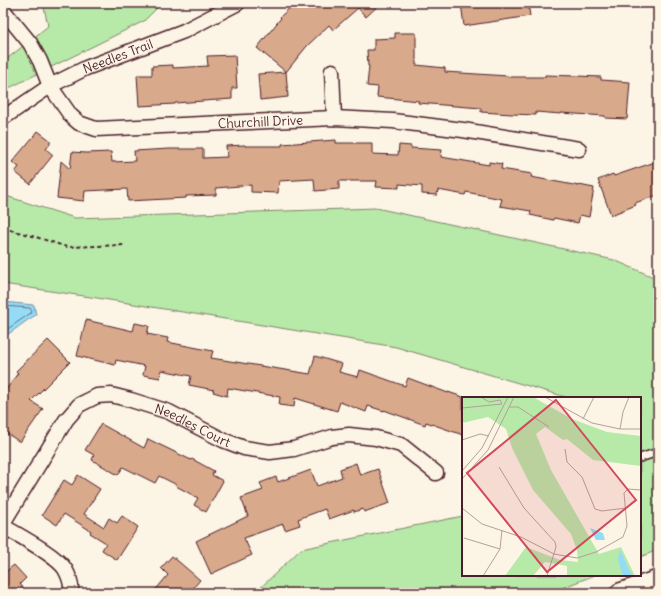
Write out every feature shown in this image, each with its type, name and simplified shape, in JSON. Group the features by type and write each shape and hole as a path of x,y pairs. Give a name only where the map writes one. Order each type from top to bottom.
{"street":[{"name":"Needles Trail","path":"3,118 50,86 86,68 184,31 238,3"},
{"name":"Churchill Drive","path":"3,10 30,43 40,61 50,86 70,116 79,123 96,128 334,118 393,121 463,130 579,149"},
{"path":"332,71 334,118"},
{"name":"Needles Court","path":"3,524 66,420 79,405 97,396 111,395 169,412 223,440 244,448 270,452 294,449 332,437 349,435 376,438 401,445 436,473"},
{"path":"3,524 51,556 64,568 72,587 71,593"},
{"path":"620,593 658,580"}],"lane":[{"path":"641,458 658,452"}],"path":[{"path":"3,228 67,247 125,245"}],"green space":[{"path":"43,3 162,3 144,21 3,91 3,62 48,26"},
{"path":"3,195 75,218 376,208 614,260 658,279 658,550 641,557 641,397 566,397 396,347 3,284"},
{"path":"462,516 462,576 592,576 549,593 255,593 301,549"}],"water":[{"path":"3,302 34,305 36,315 3,337"}],"building":[{"path":"295,3 381,3 366,17 358,8 333,30 329,25 307,46 286,72 257,48 281,18 280,17"},
{"path":"461,3 528,3 530,16 464,26"},
{"path":"395,33 416,33 416,65 445,68 445,72 508,77 545,77 545,75 601,77 601,80 630,82 627,119 561,113 536,112 536,115 481,112 481,108 418,103 419,101 377,97 378,87 367,86 369,66 367,50 374,50 374,39 395,38"},
{"path":"235,55 237,88 232,88 232,99 139,106 137,75 152,75 152,66 173,65 173,68 208,66 207,56"},
{"path":"286,72 288,97 260,100 258,74"},
{"path":"38,131 50,140 50,144 46,149 53,155 30,184 15,172 19,167 12,162"},
{"path":"336,140 336,143 372,143 372,154 398,155 399,145 411,146 411,148 442,150 441,157 489,165 489,162 502,164 501,169 532,174 531,177 594,188 589,217 580,215 578,223 554,218 553,220 530,215 531,211 500,206 502,199 466,192 465,195 438,190 437,195 422,194 422,186 399,184 399,188 376,187 377,181 339,181 339,189 315,191 314,179 279,181 278,193 251,192 251,185 216,188 216,195 186,196 186,198 128,201 127,189 85,191 84,201 57,198 61,161 70,169 72,152 111,152 112,162 135,161 134,151 169,149 203,149 203,158 227,157 226,146 282,146 282,144"},
{"path":"658,161 658,195 635,203 636,205 611,215 598,180"},
{"path":"86,320 133,331 135,323 149,326 147,334 168,338 167,342 213,351 211,358 310,374 315,356 342,364 339,372 358,377 360,370 405,386 408,378 463,397 462,435 426,422 425,425 384,410 368,406 366,412 340,402 337,411 295,398 294,407 279,405 280,397 228,388 227,396 213,392 214,390 189,385 191,376 161,370 160,378 143,375 145,366 116,360 115,365 77,356"},
{"path":"48,340 70,362 31,401 43,409 20,442 3,431 3,394 18,373 16,371"},
{"path":"101,424 144,448 148,439 214,471 212,475 223,481 206,512 194,505 198,498 159,476 155,483 123,467 118,475 92,460 94,455 85,450"},
{"path":"356,463 360,475 378,469 390,503 364,512 363,509 354,512 354,510 329,519 325,509 298,519 300,525 285,530 283,524 244,538 252,555 211,574 196,541 248,516 241,498 263,490 260,483 276,477 278,482 311,470 317,486 342,477 340,469"},
{"path":"78,475 100,489 84,514 104,527 109,518 117,523 122,516 138,527 117,560 102,550 106,543 90,533 91,531 64,514 57,525 42,515 64,480 72,485"},
{"path":"172,556 200,580 194,587 201,593 153,593 168,575 161,568"},
{"path":"14,565 26,578 20,584 28,593 3,593 3,574"}]}
